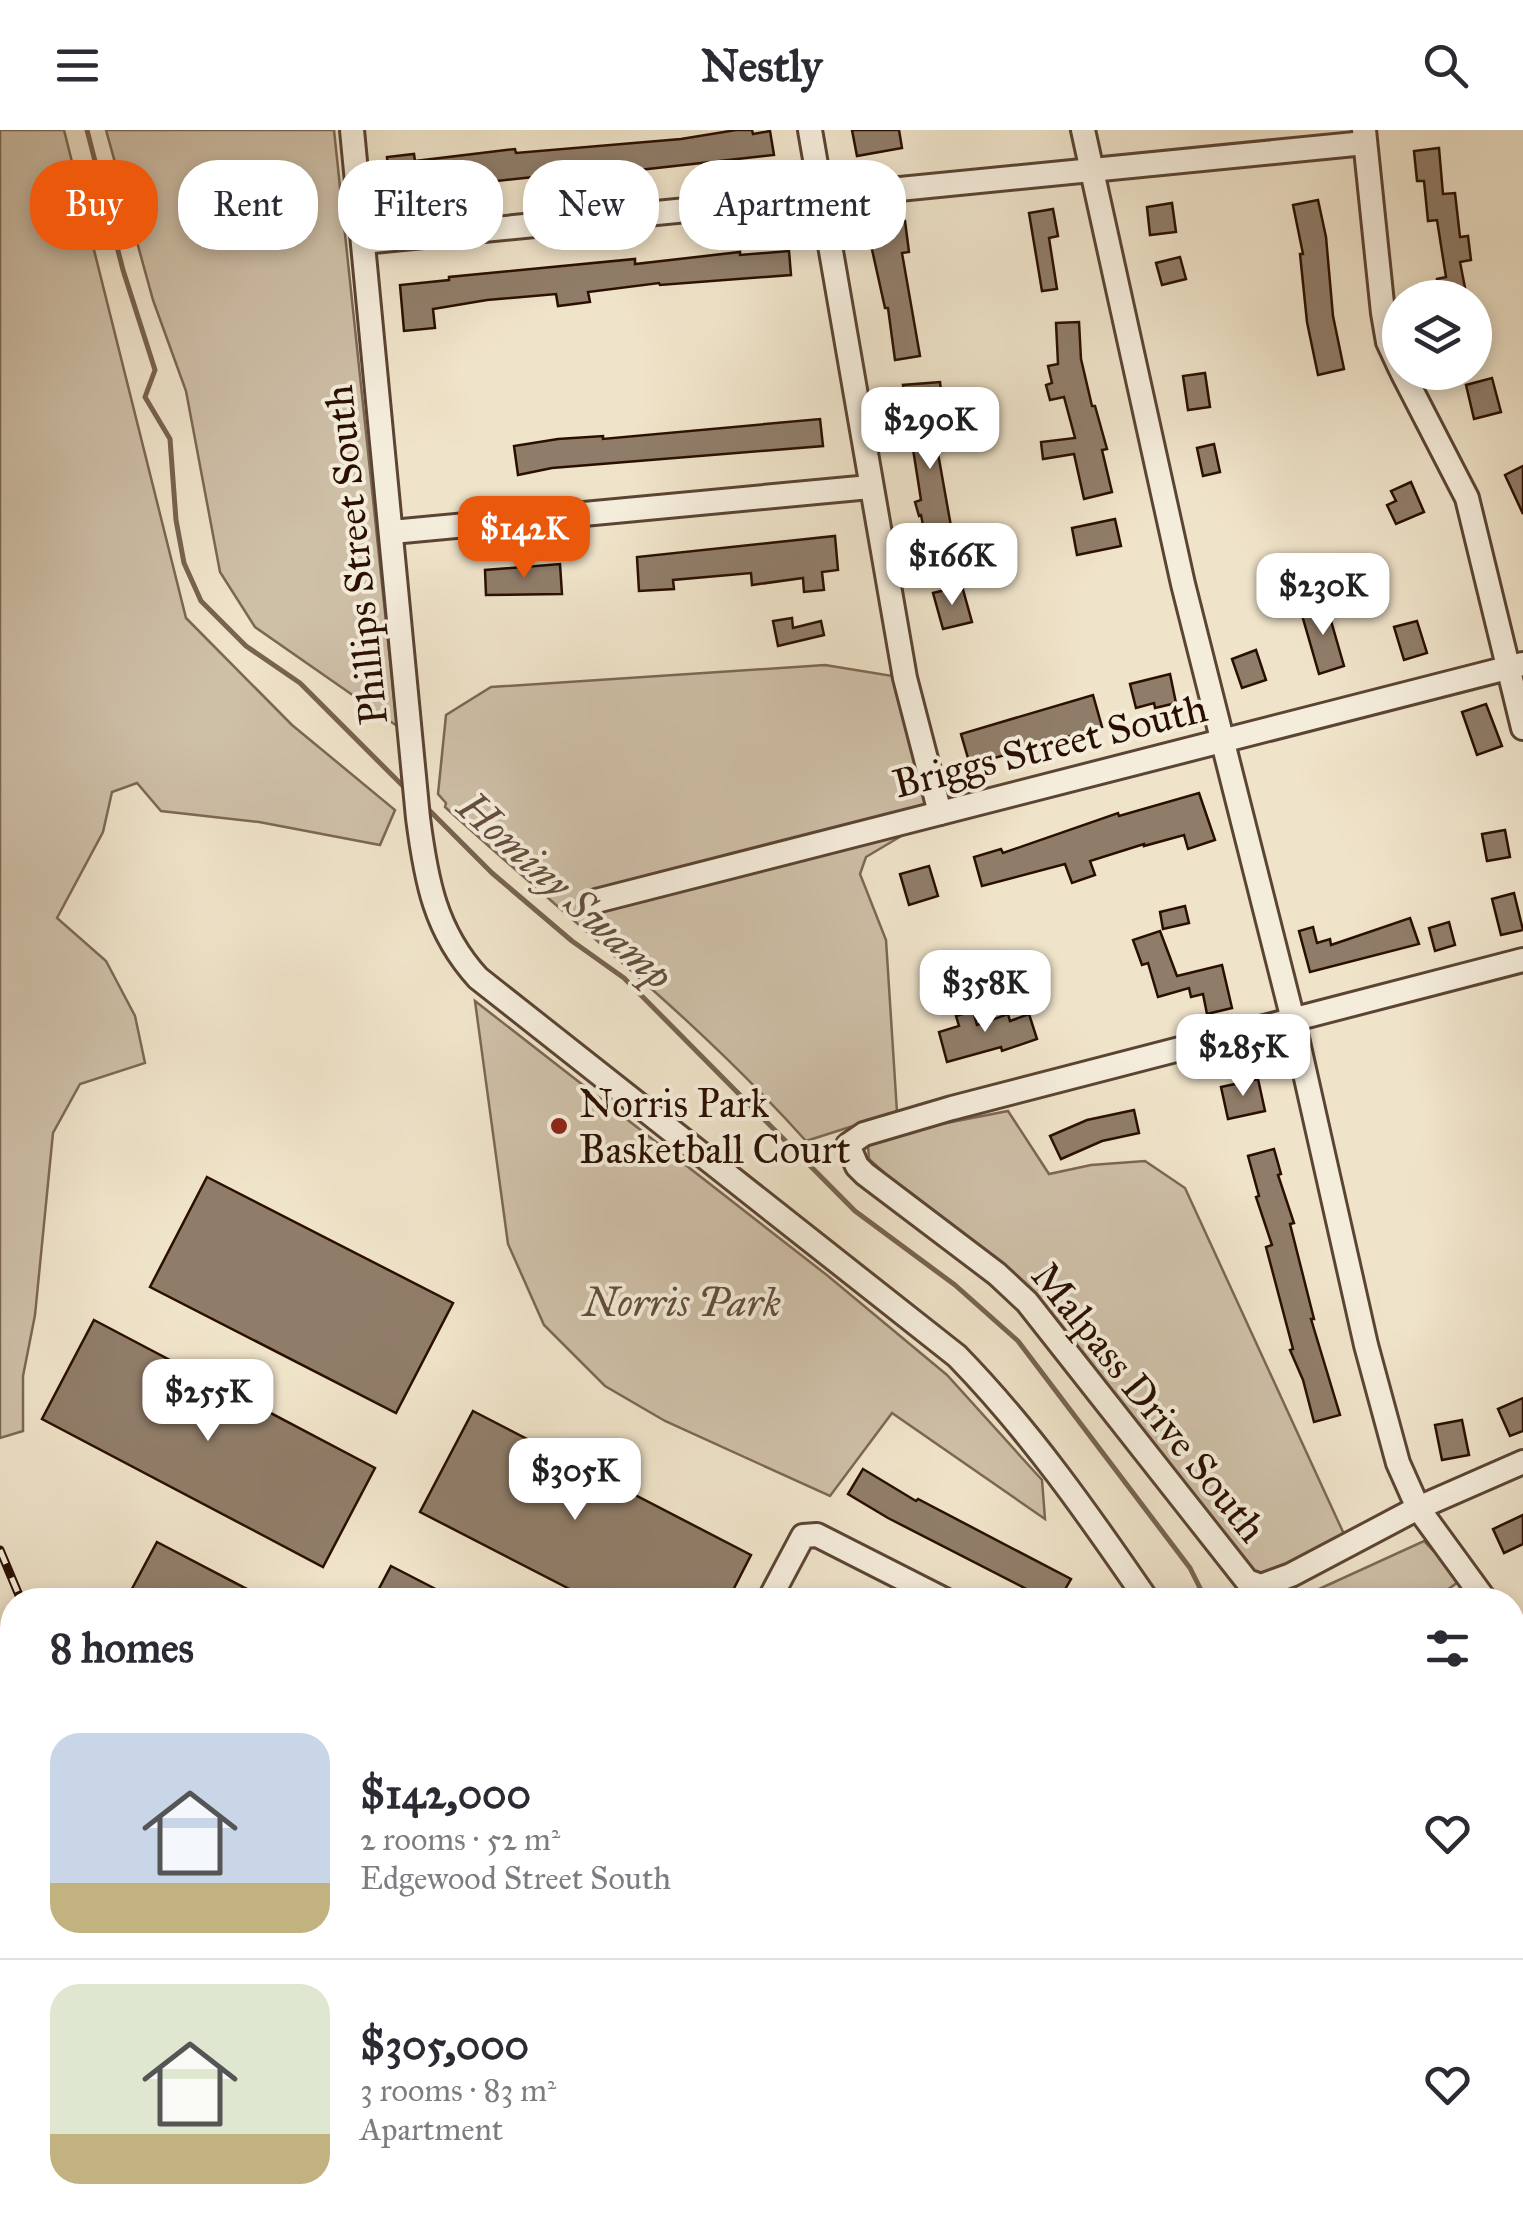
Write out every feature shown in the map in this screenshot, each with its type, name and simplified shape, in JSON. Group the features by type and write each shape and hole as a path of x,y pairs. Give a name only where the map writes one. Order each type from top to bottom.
{"street":[{"name":"Phillips Street South","path":"352,130 355,160"},
{"path":"810,130 814,160"},
{"path":"1083,130 1183,584 1293,1020 1366,1344 1398,1463 1418,1508 1476,1588"},
{"path":"906,188 1364,136 1382,304"},
{"path":"503,229 679,212"},
{"name":"Phillips Street South","path":"364,250 423,858 431,900 443,931 478,978 957,1356 1004,1404 1065,1481 1139,1588"},
{"path":"829,250 905,678 940,813"},
{"path":"1411,390 1468,498 1516,666 1523,728"},
{"path":"392,532 870,487"},
{"name":"Briggs Street South","path":"596,901 1516,666"},
{"path":"1293,1020 1523,960"},
{"name":"Malpass Drive South","path":"1293,1020 952,1108 864,1134 848,1145 865,1174 997,1274 1027,1302 1247,1581 1261,1586 1291,1575 1418,1508"},
{"path":"1418,1508 1523,1462"},
{"path":"775,1588 803,1536 817,1535 921,1588"}],"green space":[{"path":"0,130 64,130 72,160 30,160 30,250 94,250 186,618 292,725 395,810 380,845 259,822 161,811 137,783 112,792 103,832 57,918 106,961 135,1016 145,1063 80,1084 53,1133 35,1315 23,1376 23,1431 0,1438"},
{"path":"106,130 334,130 338,250 347,250 397,726 255,627 220,572 186,391 139,250 158,250 158,160 114,160"},
{"path":"825,665 905,678 940,813 866,857 860,874 886,940 897,1112 806,1141 720,1053 445,807 438,794 446,715 491,687"},
{"name":"Norris Park","path":"475,1001 828,1276 947,1375 1042,1480 1045,1519 892,1413 830,1496 665,1421 605,1386 544,1325 508,1244"},
{"path":"1008,1111 1049,1174 1091,1165 1145,1161 1185,1188 1349,1545 1261,1586 1020,1295 869,1159 868,1146 890,1134"},
{"path":"1424,1541 1461,1580 1450,1588 1321,1588"}],"building":[{"path":"736,130 752,130 753,134 770,131 774,155 679,160 679,166 659,168 659,160 523,160 523,178 503,180 503,160 423,160 515,149 516,153 681,139"},
{"path":"852,130 899,130 902,148 857,156"},
{"path":"1439,148 1443,194 1455,193 1460,237 1468,236 1471,260 1460,262 1464,280 1437,280 1446,277 1437,220 1428,221 1424,181 1417,181 1414,151"},
{"path":"414,154 415,160 387,160 387,157"},
{"path":"1318,200 1344,369 1318,375 1307,322 1303,254 1293,205"},
{"path":"1172,203 1176,232 1150,235 1147,207"},
{"path":"1053,209 1058,236 1049,238 1057,289 1042,291 1029,213"},
{"path":"906,229 909,252 902,253 920,356 895,360 872,250 906,250"},
{"path":"789,251 791,275 659,283 588,292 590,302 558,306 556,294 487,300 433,309 435,328 404,331 400,285 635,259 635,264 740,252"},
{"path":"1180,257 1186,279 1162,285 1156,263"},
{"path":"1079,322 1081,359 1107,449 1102,450 1112,492 1084,499 1074,454 1043,459 1041,442 1075,438 1064,397 1050,400 1046,385 1052,383 1048,366 1058,364 1056,323"},
{"path":"1205,373 1210,407 1188,410 1183,376"},
{"path":"1492,378 1501,412 1474,419 1467,390 1492,390"},
{"path":"940,382 942,401 929,403 957,560 931,565 915,502 921,500 903,385"},
{"path":"820,419 823,446 552,468 518,475 514,446 558,439 603,439"},
{"path":"1214,444 1220,472 1203,476 1197,448"},
{"path":"1523,466 1523,514 1505,475"},
{"path":"1411,482 1424,512 1396,524 1387,505 1396,501 1391,491"},
{"path":"1115,519 1121,546 1077,555 1072,528"},
{"path":"835,536 838,570 822,572 824,590 804,592 803,578 752,585 751,573 673,580 674,589 639,591 637,557"},
{"path":"560,564 562,594 486,595 485,570"},
{"path":"962,586 972,622 943,629 933,593"},
{"path":"1325,600 1344,666 1319,674 1302,615 1313,612 1311,604"},
{"path":"792,618 793,628 821,621 824,635 778,646 773,621"},
{"path":"1417,621 1427,653 1404,660 1394,627"},
{"path":"1256,650 1266,680 1242,688 1232,659"},
{"path":"1170,674 1176,703 1136,708 1130,684"},
{"path":"1093,695 1102,727 970,765 961,734"},
{"path":"1486,704 1502,746 1477,755 1462,712"},
{"path":"1199,793 1215,840 1188,849 1184,835 1144,844 1090,861 1095,875 1072,883 1065,864 982,886 974,857 1001,849 1003,853 1118,813 1119,816"},
{"path":"1505,830 1510,857 1487,861 1482,834"},
{"path":"929,866 938,896 909,905 900,874"},
{"path":"1514,893 1523,930 1501,935 1492,899"},
{"path":"1185,906 1189,923 1163,929 1160,912"},
{"path":"1410,918 1419,944 1310,972 1299,931 1313,927 1317,943 1330,939 1331,945"},
{"path":"1449,922 1455,945 1435,951 1429,928"},
{"path":"1160,931 1177,976 1222,965 1232,1008 1207,1014 1203,994 1191,997 1189,988 1158,997 1148,963 1142,965 1133,940"},
{"path":"973,1011 977,1025 1008,1014 1010,1021 1029,1014 1037,1039 947,1062 939,1032 959,1026 956,1016"},
{"path":"1258,1079 1265,1111 1228,1119 1221,1087"},
{"path":"1134,1110 1139,1133 1102,1141 1061,1159 1050,1136 1087,1120"},
{"path":"1274,1149 1294,1223 1290,1224 1311,1319 1340,1415 1314,1422 1290,1350 1293,1349 1266,1247 1272,1245 1248,1156"},
{"path":"207,1177 453,1303 396,1413 150,1287"},
{"path":"94,1320 375,1468 323,1567 42,1419"},
{"path":"1523,1398 1523,1431 1510,1436 1498,1409"},
{"path":"473,1411 751,1555 734,1588 568,1588 420,1512"},
{"path":"1462,1420 1469,1455 1442,1460 1435,1425"},
{"path":"863,1469 916,1501 1071,1579 1066,1588 1025,1588 848,1494"},
{"path":"1523,1515 1523,1544 1504,1553 1493,1529"},
{"path":"157,1542 245,1588 132,1588"},
{"path":"391,1566 434,1588 379,1588"}],"waterway":[{"name":"Hominy Swamp","path":"87,130 123,270 155,370 145,397 170,439 176,520 184,563 201,601 246,646 300,683 408,791"},
{"name":"Hominy Swamp","path":"424,805 492,873 572,941 624,978 855,1211 955,1285 1018,1341 1190,1568 1200,1588"}],"railway":[{"path":"0,1550 16,1588"}],"place":[{"name":"Norris Park Basketball Court","path":"559,1126"}]}
